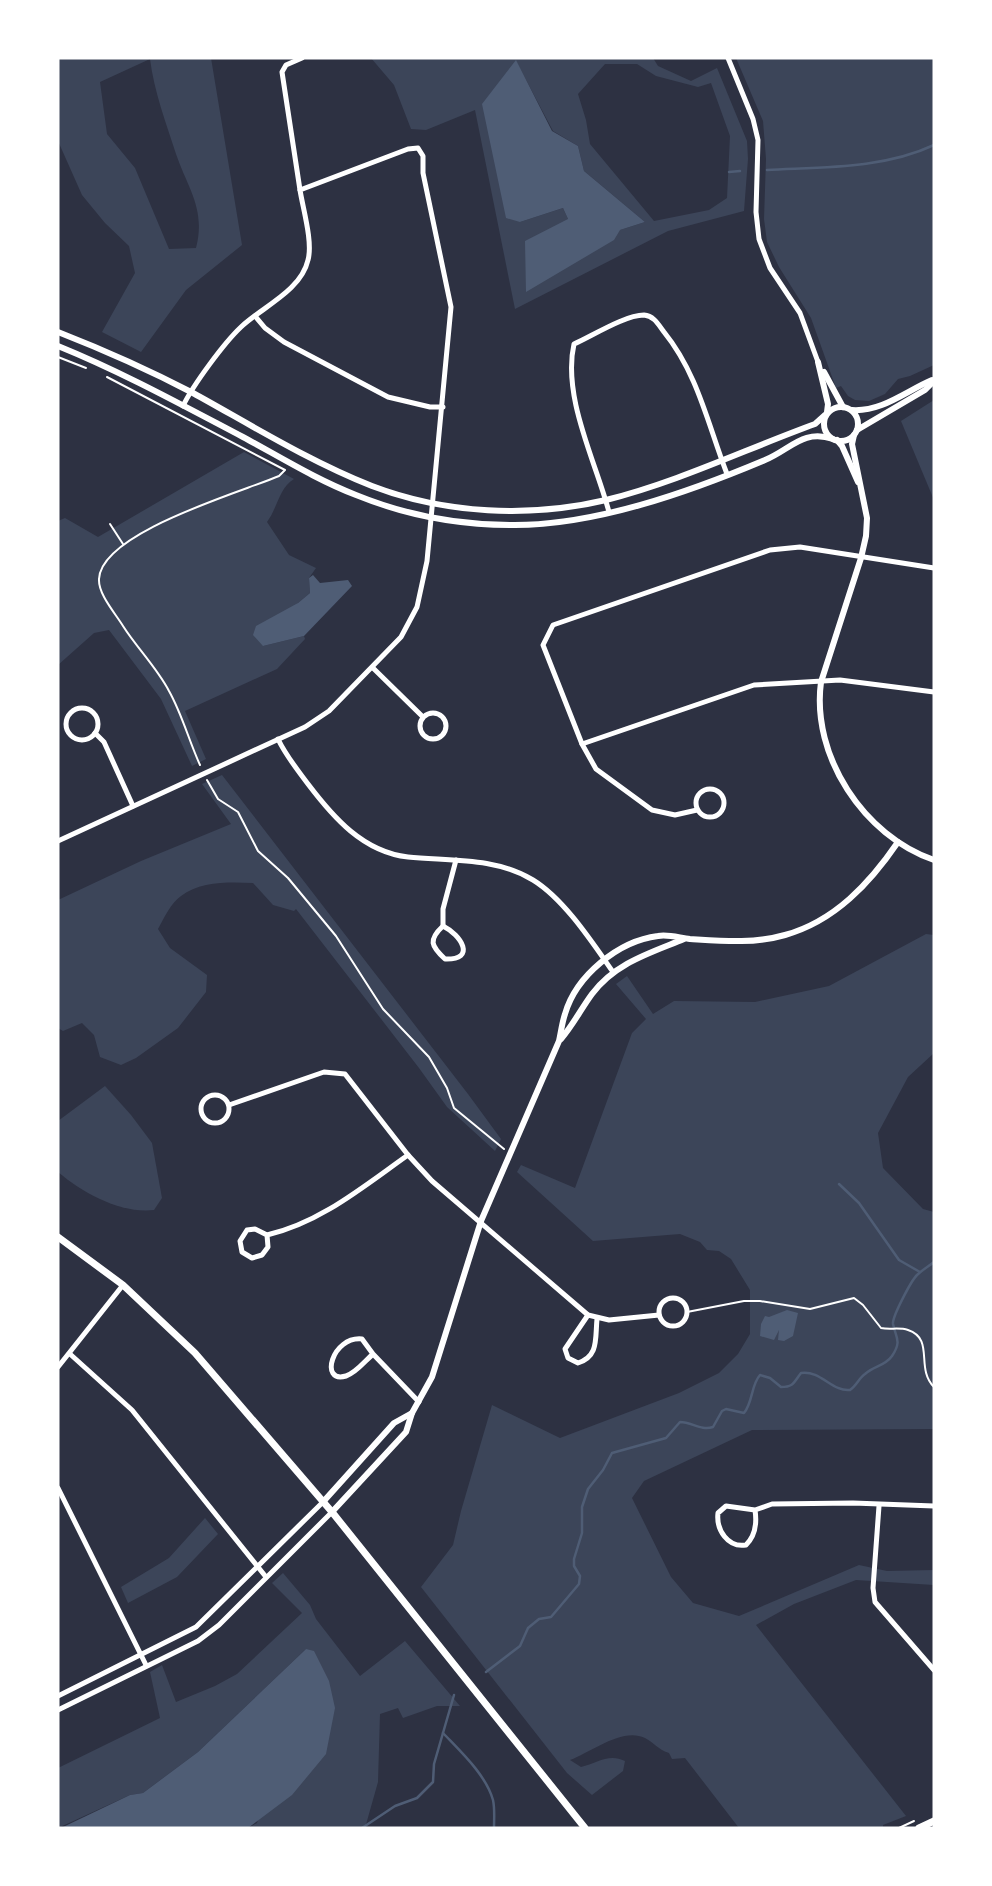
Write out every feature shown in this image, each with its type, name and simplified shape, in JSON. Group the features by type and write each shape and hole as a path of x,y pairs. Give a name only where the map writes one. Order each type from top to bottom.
{"main road":[{"path":"58,1237 123,1285 195,1353 332,1512 585,1828"},
{"path":"919,1828 934,1821"}],"street":[{"path":"183,406 190,392 240,328 298,281 308,261 309,249 282,72 286,65 302,58"},
{"path":"728,58 753,119 758,140 756,212 759,239 770,268 800,313 818,362 828,404 825,431 835,440 859,484"},
{"path":"58,841 305,727 329,712 401,637 417,607 427,561 434,503 451,307 423,173 423,156 418,148 408,149 300,190"},
{"path":"609,512 582,430 570,362 574,344 634,316 648,315 653,318 675,345 696,384 727,474"},
{"path":"255,316 264,328 284,342 388,397 430,407 443,407"},
{"path":"58,332 111,353 190,392 341,473 404,496 469,509 555,509 606,500 722,461 815,424 834,408 865,411 934,380"},
{"path":"58,346 183,406 355,495 432,518 514,525 562,522 641,504 775,456 809,436 846,440 925,390 934,380"},
{"path":"818,362 844,407"},
{"path":"852,410 857,419 852,444 867,518 861,558 821,682 819,696 823,727 833,761 850,793 874,823 898,842 934,860"},
{"path":"697,810 696,796 704,789 717,790 723,797 724,806 716,816 705,816 697,810 675,815 652,810 596,769 582,744 543,645 553,625 770,550 800,547 934,568"},
{"path":"373,668 423,717"},
{"path":"582,744 754,685 841,680 934,692"},
{"path":"80,708 90,710 98,723 95,733 83,740 72,736 66,724 70,714 80,708"},
{"path":"432,713 440,716 445,724 444,733 434,739 425,736 420,728 423,717 432,713"},
{"path":"95,733 104,743 133,806"},
{"path":"278,739 284,752 328,810 352,833 375,847 405,856 485,862 532,879 552,893 613,972"},
{"path":"58,1710 198,1641 219,1625 332,1512 405,1432 432,1377 481,1221 559,1041 565,1013 577,990 604,960 633,942 660,935 763,941 788,935 814,924 853,896 878,871 898,842"},
{"path":"443,926 453,931 462,941 464,949 455,960 445,959 436,951 432,940 443,926 443,909 456,859"},
{"path":"559,1041 593,993 613,972 646,954 686,938"},
{"path":"229,1105 324,1072 345,1074 408,1155 432,1181 588,1315 609,1320 659,1315"},
{"path":"212,1096 224,1098 229,1105 228,1115 220,1123 209,1122 202,1114 204,1101 212,1096"},
{"path":"267,1235 268,1247 262,1255 252,1258 243,1252 240,1241 247,1230 255,1228 267,1235 280,1232 327,1210 408,1155"},
{"path":"58,1367 123,1285"},
{"path":"670,1297 683,1301 687,1312 682,1322 674,1326 662,1321 659,1315 659,1307 670,1297"},
{"path":"588,1315 565,1349 568,1359 578,1363 589,1360 593,1354 597,1319"},
{"path":"373,1354 349,1375 341,1377 333,1373 330,1365 332,1356 346,1342 353,1338 362,1339 419,1402"},
{"path":"70,1354 132,1410 266,1577"},
{"path":"58,1696 196,1627 323,1502 394,1423 412,1413"},
{"path":"58,1488 146,1665"},
{"path":"755,1510 754,1535 750,1541 746,1545 738,1546 730,1543 717,1522 718,1513 726,1506 755,1510 772,1504 934,1506"},
{"path":"879,1506 873,1588 876,1602 883,1614 934,1671"}],"path":[{"path":"58,357 93,370"},
{"path":"102,374 285,470 279,477 226,495 152,527 124,544 108,558 102,568 99,579 102,592 169,691 201,768"},
{"path":"110,524 124,544"},
{"path":"206,779 218,799 238,812 258,851 288,878 335,936 383,1009 429,1056 447,1088 454,1108 510,1154"},
{"path":"687,1312 744,1301 810,1308 854,1298 881,1328 900,1328 916,1333 925,1352 925,1373 934,1387"}],"shaded area":[{"path":"58,58 211,58 242,245 186,290 141,352 102,332 135,273 129,246 82,195 58,141","holes":["150,59 168,131 197,210 199,234 196,248 169,249 135,168 107,134 100,82"]},
{"path":"371,58 653,58 658,66 691,81 717,68 747,141 744,211 668,231 515,309 475,110 426,130 411,129 394,85","holes":["516,61 553,131 578,146 584,171 645,222 620,230 568,219 563,208 520,222","605,64 637,64 656,76 698,87 711,83 730,136 727,198 709,210 654,221 590,144 578,94"]},
{"path":"736,58 934,58 934,365 898,379 885,394 869,401 855,400 848,396 841,386 836,388 811,318 779,267 767,242 764,219 766,159 763,121"},
{"path":"516,60 552,131 578,146 584,171 645,222 620,230 614,240 526,292 525,241 568,219 563,208 520,222 506,218 482,104"},
{"path":"934,400 934,500 901,421"},
{"path":"244,452 294,479 285,487 267,522 289,555 316,568 309,578 310,593 298,603 263,646 304,636 305,639 277,669 185,711 206,759 192,766 161,699 109,630 94,633 58,665 58,521 65,518 98,537"},
{"path":"313,575 320,583 348,580 352,586 304,636 263,646 253,635 256,626 298,603 310,593 309,578"},
{"path":"222,775 501,1139 495,1151 447,1107 296,909 294,911 273,905 253,883 216,884 189,891 174,903 158,929 170,948 207,975 206,992 178,1028 136,1058 121,1065 100,1057 94,1035 82,1023 63,1031 58,1028 58,900 141,861 231,824 202,784"},
{"path":"926,934 934,935 934,1053 908,1077 878,1133 883,1168 923,1209 934,1212 934,1429 752,1430 644,1481 632,1498 671,1577 693,1603 739,1616 859,1565 887,1571 934,1570 934,1585 856,1580 794,1604 756,1625 906,1816 883,1825 883,1828 739,1828 685,1758 672,1759 669,1753 636,1735 617,1738 570,1760 581,1767 608,1758 625,1761 623,1771 592,1795 567,1773 421,1587 453,1545 492,1405 560,1438 679,1393 719,1373 738,1354 750,1334 750,1290 731,1259 719,1251 707,1250 700,1242 680,1234 593,1241 517,1172 521,1165 575,1188 632,1033 646,1019 616,984 627,976 653,1014 674,1001 755,1002 829,986"},
{"path":"105,1086 152,1143 162,1198 154,1210 129,1209 103,1200 58,1172 58,1121"},
{"path":"787,1310 798,1313 793,1336 784,1341 778,1340 779,1330 774,1340 760,1336 765,1316"},
{"path":"205,1518 218,1534 177,1577 128,1603 121,1587 169,1558"},
{"path":"283,1573 310,1605 316,1619 360,1676 405,1641 460,1706 437,1706 403,1718 398,1708 380,1714 378,1782 365,1828 248,1828 257,1823 306,1649 198,1752 143,1793 130,1795 58,1828 58,1768 160,1718 150,1672 162,1665 176,1702 237,1674 302,1613 272,1583"},
{"path":"306,1649 314,1651 329,1681 335,1708 326,1754 292,1795 248,1828 61,1828 130,1795 143,1793 198,1752"}],"waterway":[{"path":"767,170 873,163 894,159 934,145"},
{"path":"729,172 740,171"},
{"path":"839,1184 859,1203 899,1260 920,1272"},
{"path":"486,1672 520,1646 528,1628 539,1619 551,1617 579,1584 580,1576 574,1566 574,1559 582,1533 582,1507 588,1489 612,1453 666,1438 680,1422 709,1428 713,1427 726,1409 744,1413 760,1375 785,1387 791,1385 801,1373 808,1373 838,1388 850,1390 863,1376 892,1356 898,1343 893,1320 914,1279 934,1262"},
{"path":"362,1828 395,1806 417,1798 433,1782 434,1764 454,1695"},
{"path":"443,1733 472,1764 490,1791 494,1828"}]}
